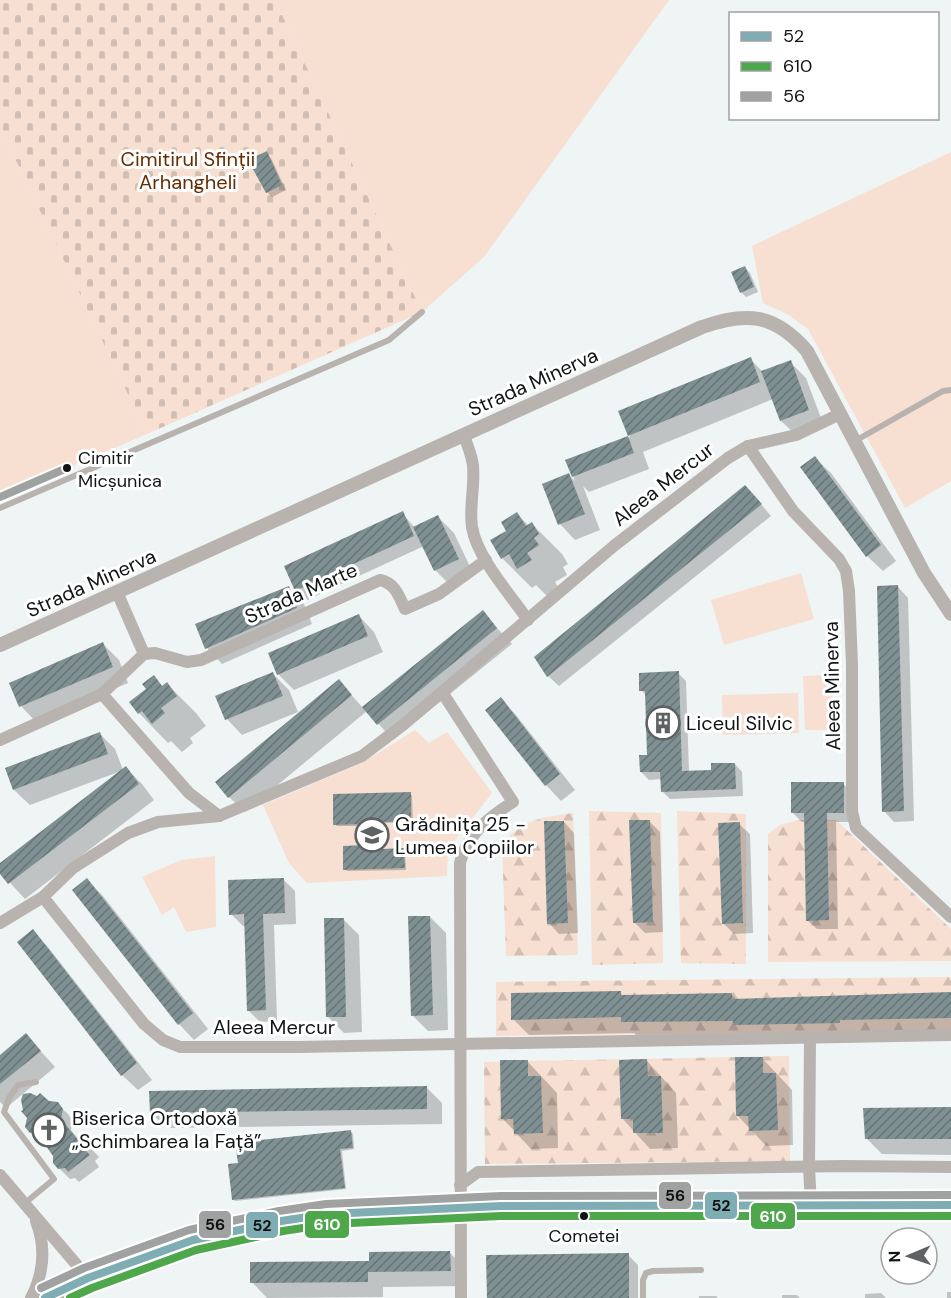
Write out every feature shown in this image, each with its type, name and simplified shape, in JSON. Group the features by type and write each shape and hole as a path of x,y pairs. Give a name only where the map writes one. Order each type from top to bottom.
{"main road":[{"path":"45,1298 88,1278 193,1240 280,1221 328,1214 460,1207 951,1205"}],"street":[{"name":"Strada Minerva","path":"0,645 702,327 739,317 770,320 795,337 807,351 818,368 924,573 951,614"},
{"name":"Aleea Mercur","path":"0,923 43,897 73,868 128,833 158,822 219,816 362,756 404,725 624,538 728,458 748,446 796,435 840,414"},
{"path":"464,435 473,469 472,528 477,544 528,620"},
{"name":"Aleea Minerva","path":"748,446 792,511 839,559 846,571 849,591 852,676 852,811 856,828 951,917"},
{"name":"Strada Marte","path":"144,654 155,653 187,662 201,660 380,580 388,582 393,587 405,609 439,594 486,560"},
{"path":"0,740 102,694 144,654 117,592"},
{"path":"442,692 513,802 496,812 469,839 460,863 461,1298"},
{"path":"102,694 189,792 219,816"},
{"name":"Aleea Mercur","path":"43,897 144,1024 163,1040 180,1047 460,1043"},
{"path":"460,1043 951,1035"},
{"path":"810,1038 811,1206"},
{"path":"460,1185 478,1172 951,1167"},
{"path":"0,1175 88,1278"},
{"path":"31,1298 43,1262 40,1231 34,1214"}],"lane":[{"path":"0,508 389,340 422,312"},
{"path":"855,441 943,391 951,390"},
{"path":"24,1204 54,1179 4,1112 18,1084 36,1082"},
{"path":"643,1298 643,1280 646,1273 701,1270"}],"green space":[{"name":"Cimitirul Sfinții Arhangheli","path":"0,0 275,0 422,312 147,434 0,127"},
{"path":"275,0 669,0 484,257 422,312"},
{"path":"0,127 147,434 0,497"},
{"path":"951,152 951,481 905,508 808,329 787,314 763,303 752,246"},
{"path":"801,573 814,619 724,645 711,600"},
{"path":"831,675 833,730 805,730 803,676"},
{"path":"798,693 799,733 723,735 722,695"},
{"path":"415,730 429,743 447,732 492,793 448,849 447,876 307,883 289,863 263,805 362,763"},
{"path":"589,811 661,813 663,963 592,965"},
{"path":"677,811 746,814 746,964 681,963"},
{"path":"573,813 578,955 506,956 502,844 526,824 543,818"},
{"path":"799,820 836,820 951,929 951,961 768,962 768,834 780,825"},
{"path":"215,856 216,927 186,932 174,907 162,915 142,877 181,860"},
{"path":"951,977 951,1031 496,1036 496,982"},
{"path":"789,1056 790,1161 485,1164 484,1062"}],"building":[{"path":"267,151 282,185 266,193 248,160"},
{"path":"745,266 754,287 740,293 731,272"},
{"path":"751,357 760,382 628,436 618,411"},
{"path":"791,360 809,410 780,421 761,371"},
{"path":"628,436 634,453 572,477 565,460"},
{"path":"815,456 881,545 866,557 800,467"},
{"path":"569,473 585,514 558,525 542,484"},
{"path":"745,485 762,504 547,677 534,657"},
{"path":"403,511 414,536 295,591 284,566"},
{"path":"517,512 526,526 532,522 539,534 534,538 539,545 527,553 532,560 517,569 509,554 501,559 490,540 506,531 501,522"},
{"path":"438,515 459,559 434,571 413,527"},
{"path":"898,585 904,811 882,812 877,586"},
{"path":"289,586 297,608 205,649 195,624"},
{"path":"483,610 497,628 377,725 362,707"},
{"path":"359,614 368,636 277,675 268,653"},
{"path":"103,642 113,667 19,707 9,683"},
{"name":"Liceul Silvic","path":"679,671 682,771 711,770 711,763 735,763 736,789 661,792 660,772 640,772 639,755 647,755 645,691 639,691 639,673"},
{"path":"273,672 283,696 225,720 215,696"},
{"path":"154,675 162,686 167,682 177,696 161,708 165,713 152,724 142,711 138,714 129,702 146,689 142,684"},
{"path":"339,679 352,695 228,798 215,782"},
{"path":"501,697 560,774 545,786 485,710"},
{"path":"100,732 108,754 13,790 5,768"},
{"path":"126,766 139,784 8,884 0,874 0,863"},
{"path":"791,782 844,782 844,813 827,813 829,920 806,921 804,813 791,813"},
{"name":"Grădinița 25 - Lumea Copiilor","path":"411,792 411,821 381,822 382,849 404,848 405,868 343,870 343,846 363,845 362,824 333,825 333,794"},
{"path":"629,820 650,820 653,922 633,923"},
{"path":"544,821 564,821 568,923 547,924"},
{"path":"740,822 743,923 722,924 718,823"},
{"path":"87,878 193,1013 178,1025 72,890"},
{"path":"284,878 285,913 263,914 266,1010 247,1011 244,914 229,915 228,880"},
{"path":"408,916 430,916 433,1015 411,1016"},
{"path":"324,918 344,918 346,1017 326,1017"},
{"path":"33,929 137,1063 121,1076 17,942"},
{"path":"621,991 621,995 732,993 732,999 951,992 951,1018 733,1025 733,1021 621,1022 621,1017 511,1020 511,993"},
{"path":"26,1033 41,1051 0,1084 0,1055"},
{"path":"735,1057 763,1057 763,1073 776,1073 778,1130 749,1131 748,1116 736,1116"},
{"path":"647,1059 648,1076 661,1076 663,1133 633,1133 633,1119 621,1119 619,1060"},
{"path":"500,1060 528,1060 528,1076 541,1076 543,1133 514,1134 513,1119 501,1119"},
{"path":"427,1086 427,1109 150,1113 149,1091"},
{"name":"Biserica Ortodoxă „Schimbarea la Față”","path":"30,1093 37,1096 40,1093 49,1101 58,1102 63,1109 61,1119 78,1140 84,1139 89,1146 85,1150 90,1155 68,1172 65,1168 58,1169 53,1163 53,1156 37,1133 30,1133 25,1127 27,1118 21,1111 23,1110 21,1100 23,1094"},
{"path":"951,1107 951,1139 865,1139 863,1108"},
{"path":"351,1130 353,1148 340,1149 345,1188 232,1200 228,1164 238,1163 235,1143"},
{"path":"450,1251 451,1271 368,1272 368,1282 250,1283 250,1262 369,1261 369,1252"},
{"path":"629,1253 629,1298 487,1298 486,1255"}],"transit line":[{"name":"56","path":"0,497 67,468"},
{"name":"56","path":"41,1288 84,1268 189,1230 279,1211 326,1204 501,1196 951,1195"},
{"name":"52","path":"45,1298 88,1278 193,1240 281,1221 328,1214 501,1206 951,1205"},
{"name":"610","path":"70,1298 196,1250 283,1231 329,1224 501,1216 951,1216"}],"place":[{"name":"Cimitir Micșunica","path":"67,468"},
{"name":"Liceul Silvic","path":"663,723"},
{"name":"Grădinița 25 - Lumea Copiilor","path":"372,835"},
{"name":"Biserica Ortodoxă „Schimbarea la Față”","path":"49,1130"},
{"name":"Cometei","path":"584,1216"}]}
